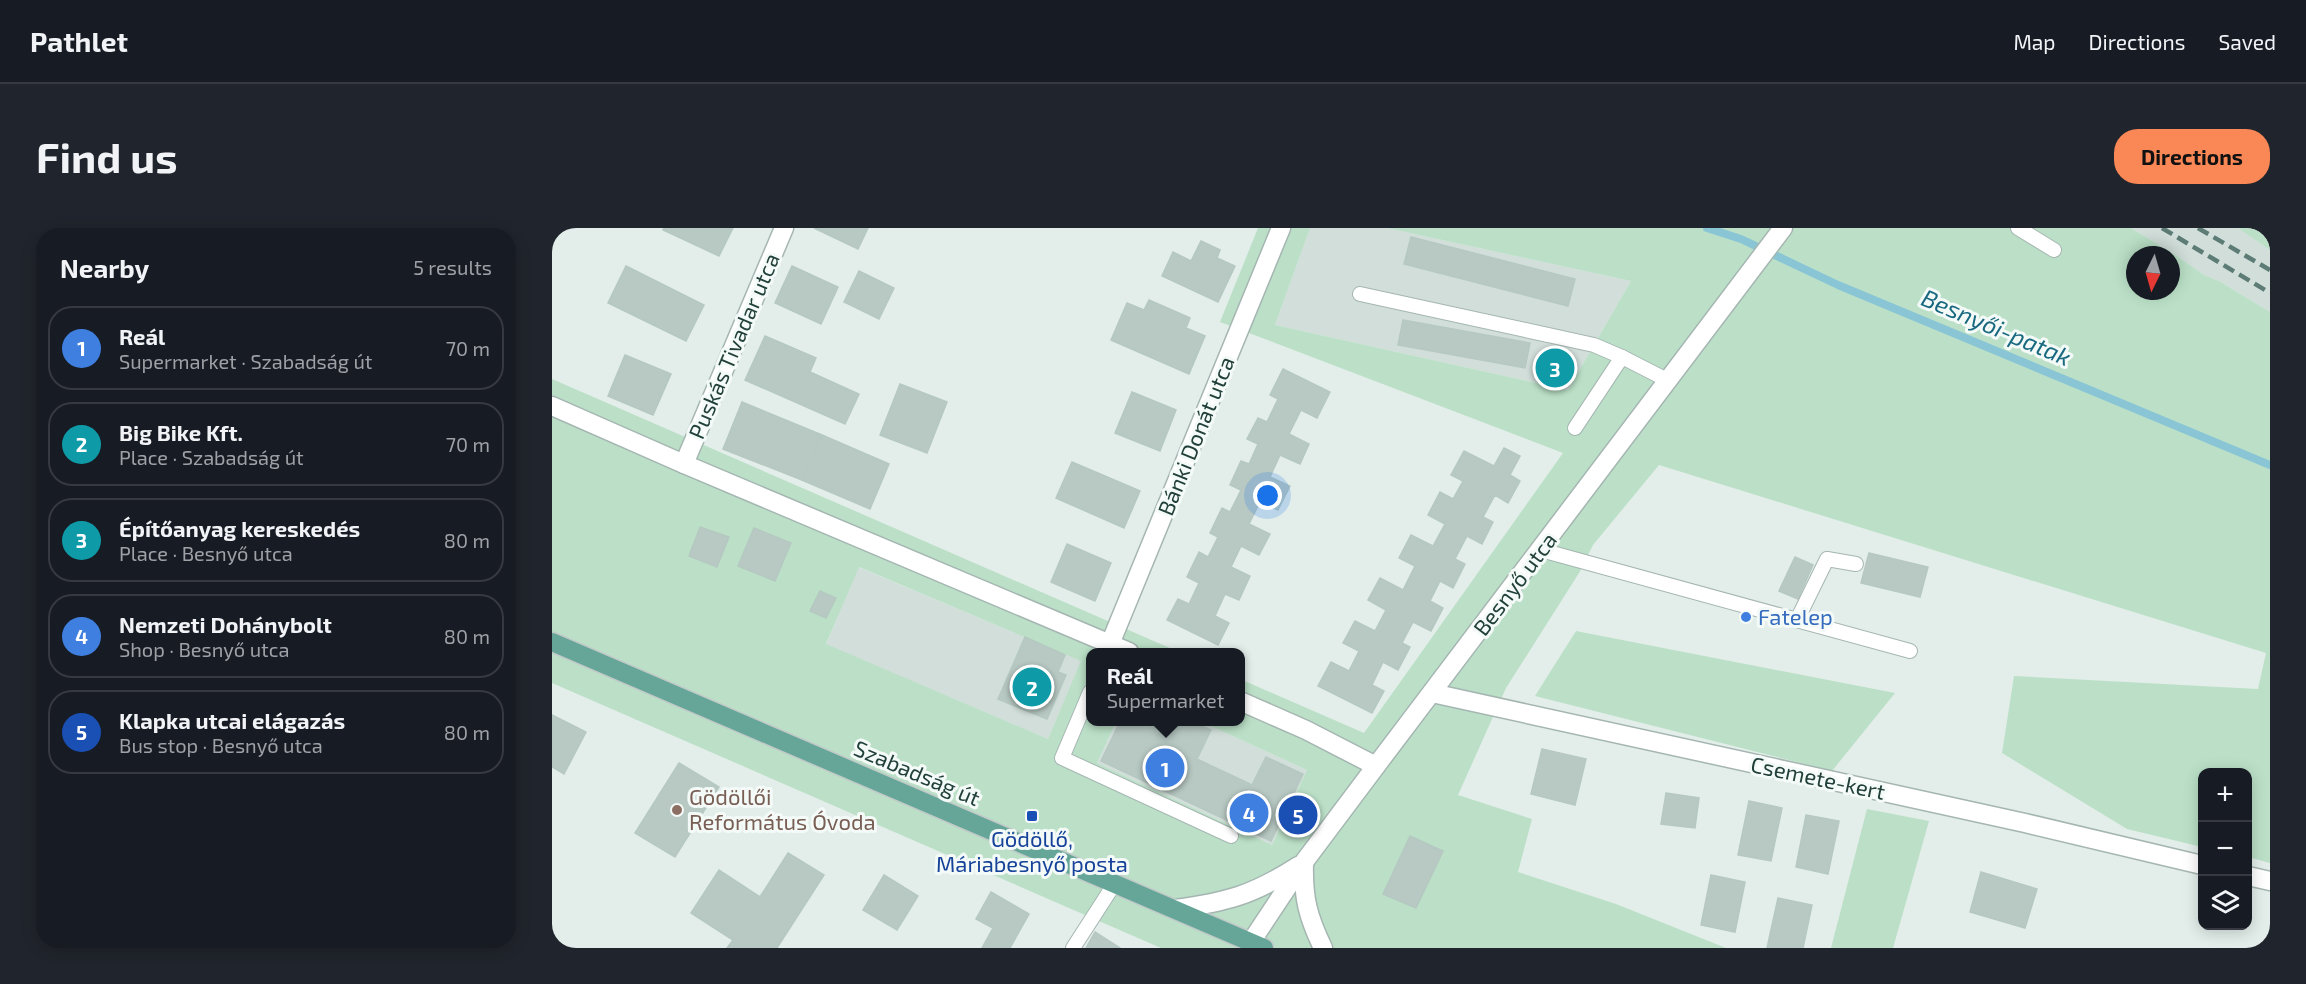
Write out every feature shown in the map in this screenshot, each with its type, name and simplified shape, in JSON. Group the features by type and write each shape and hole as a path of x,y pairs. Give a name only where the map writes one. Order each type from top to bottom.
{"main road":[{"name":"Szabadság út","path":"552,642 1257,945"}],"street":[{"name":"Puskás Tivadar utca","path":"684,465 784,228"},
{"name":"Bánki Donát utca","path":"1109,648 1281,228"},
{"name":"Besnyő utca","path":"1257,945 1305,862 1780,233"},
{"path":"552,406 1109,648"},
{"name":"Csemete-kert","path":"1432,693 2198,864"},
{"path":"1245,703 1306,730 1376,766"},
{"path":"1174,909 1211,904 1246,895 1274,882 1305,862"},
{"path":"1305,862 1303,887 1305,906 1312,927 1323,948"},
{"path":"2252,877 2270,881"}],"lane":[{"path":"2018,228 2054,249"},
{"path":"1360,294 1594,345 1669,381"},
{"path":"1575,428 1622,357"},
{"path":"1541,550 1910,651"},
{"path":"1797,620 1827,559 1856,564"},
{"path":"1086,701 1062,758 1231,836"},
{"path":"1073,948 1115,884"}],"shaded area":[{"path":"1310,228 1387,228 1631,281 1568,390 1275,325"},
{"path":"2131,228 2238,228 2270,250 2270,312 2219,281 2204,275 2180,258 2180,246 2161,246"},
{"path":"858,567 1082,661 1048,739 826,645"},
{"path":"1114,726 1211,726 1307,770 1272,845 1097,763"}],"green space":[{"path":"1258,228 1310,228 1275,325 1568,390 1631,281 1387,228 2131,228 2161,246 2126,246 2126,300 2180,300 2180,258 2204,275 2219,281 2270,312 2270,863 2252,858 2252,768 2198,768 2198,846 2127,829 2002,753 2014,676 2258,689 2266,653 1659,465 1593,545 1579,573 1506,688 1458,795 1532,819 1518,872 1616,904 1726,948 1161,948 552,683 552,379 1170,648 1086,648 1086,726 1114,726 1097,763 1272,845 1307,770 1211,726 1245,726 1245,681 1364,733 1563,453 1220,322","holes":["859,567 1081,661 1048,739 826,644"]},
{"path":"2238,228 2270,228 2270,250"},
{"path":"1576,631 1895,693 1832,771 1535,696"},
{"path":"1867,809 1929,821 1893,948 1831,948"}],"building":[{"path":"664,228 733,228 719,256 663,230"},
{"path":"814,228 868,228 858,249"},
{"path":"1411,237 1575,279 1568,306 1404,264"},
{"path":"1201,241 1220,250 1217,258 1235,266 1218,302 1162,276 1173,252 1191,261"},
{"path":"626,266 704,305 686,341 608,303"},
{"path":"792,266 838,287 821,324 775,303"},
{"path":"859,271 894,288 879,319 844,302"},
{"path":"1149,300 1190,318 1186,328 1205,336 1189,374 1111,340 1127,303 1144,310"},
{"path":"1403,320 1530,343 1525,368 1398,345"},
{"path":"765,336 816,358 810,372 859,394 845,424 745,380"},
{"path":"625,355 671,374 653,415 608,396"},
{"path":"1556,356 1567,363 1555,380 1544,373"},
{"path":"1283,369 1330,392 1317,418 1301,410 1289,434 1309,444 1300,464 1280,455 1270,477 1290,486 1278,510 1260,502 1249,524 1270,534 1259,555 1241,546 1231,567 1250,576 1239,600 1225,594 1215,616 1229,623 1218,645 1167,620 1178,599 1189,604 1199,583 1187,577 1199,552 1208,557 1218,537 1210,533 1222,508 1230,512 1241,490 1230,485 1241,461 1249,464 1258,444 1247,439 1258,418 1267,422 1278,399 1270,395"},
{"path":"900,384 947,402 927,453 880,435"},
{"path":"1132,392 1176,410 1160,451 1115,433"},
{"path":"742,402 822,435 802,480 723,449"},
{"path":"822,435 889,464 870,509 802,480"},
{"path":"1504,448 1520,456 1510,475 1520,481 1508,503 1495,495 1483,517 1493,522 1482,544 1467,536 1455,559 1465,564 1453,588 1440,581 1430,601 1443,608 1431,631 1413,622 1402,643 1410,647 1398,670 1383,662 1372,685 1384,691 1372,713 1318,686 1331,662 1349,671 1359,651 1343,643 1355,621 1375,631 1386,610 1368,600 1380,578 1403,590 1415,566 1399,558 1411,535 1433,546 1445,524 1428,515 1440,492 1453,499 1463,481 1451,475 1464,451 1494,466"},
{"path":"1072,462 1140,491 1124,528 1056,498"},
{"path":"700,527 729,537 717,567 689,556"},
{"path":"754,528 791,543 775,581 738,566"},
{"path":"1067,544 1111,563 1095,601 1051,582"},
{"path":"1869,553 1928,567 1920,597 1861,583"},
{"path":"1795,557 1813,565 1798,599 1779,591"},
{"path":"820,591 836,598 826,618 810,611"},
{"path":"1025,637 1065,655 1058,672 1066,675 1047,719 998,699"},
{"path":"552,715 586,732 564,774 552,767"},
{"path":"1118,726 1202,726 1211,730 1197,759 1252,785 1266,757 1303,774 1271,841 1101,761"},
{"path":"1542,749 1586,759 1575,805 1531,794"},
{"name":"Gödöllői Református Óvoda","path":"679,763 719,787 675,857 635,833"},
{"path":"1666,793 1699,798 1695,828 1661,824"},
{"path":"1749,801 1782,808 1771,861 1738,855"},
{"path":"1806,815 1839,821 1828,874 1796,867"},
{"path":"1410,836 1443,851 1416,908 1383,894"},
{"path":"788,853 824,875 777,948 727,948 733,940 691,913 719,870 760,897"},
{"path":"1981,872 2037,889 2025,928 1970,912"},
{"path":"884,875 918,896 897,930 863,910"},
{"path":"1711,875 1745,882 1735,932 1701,925"},
{"path":"991,892 1029,914 1010,948 982,948 993,928 976,919"},
{"path":"1778,898 1812,905 1803,948 1767,948"},
{"path":"1095,932 1120,948 1086,948"}],"waterway":[{"name":"Besnyői-patak","path":"1707,228 1741,239 1838,285 2270,465"}],"railway":[{"path":"2162,228 2270,293"},
{"path":"2198,228 2270,270"}],"place":[{"name":"Építőanyag kereskedés","path":"1555,368"},
{"name":"Fatelep","path":"1746,617"},
{"name":"Big Bike Kft.","path":"1032,687"},
{"name":"Reál","path":"1165,768"},
{"name":"Gödöllői Református Óvoda","path":"677,810"},
{"name":"Nemzeti Dohánybolt","path":"1249,813"},
{"name":"Klapka utcai elágazás","path":"1298,815"},
{"name":"Gödöllő, Máriabesnyő posta","path":"1032,816"}]}
